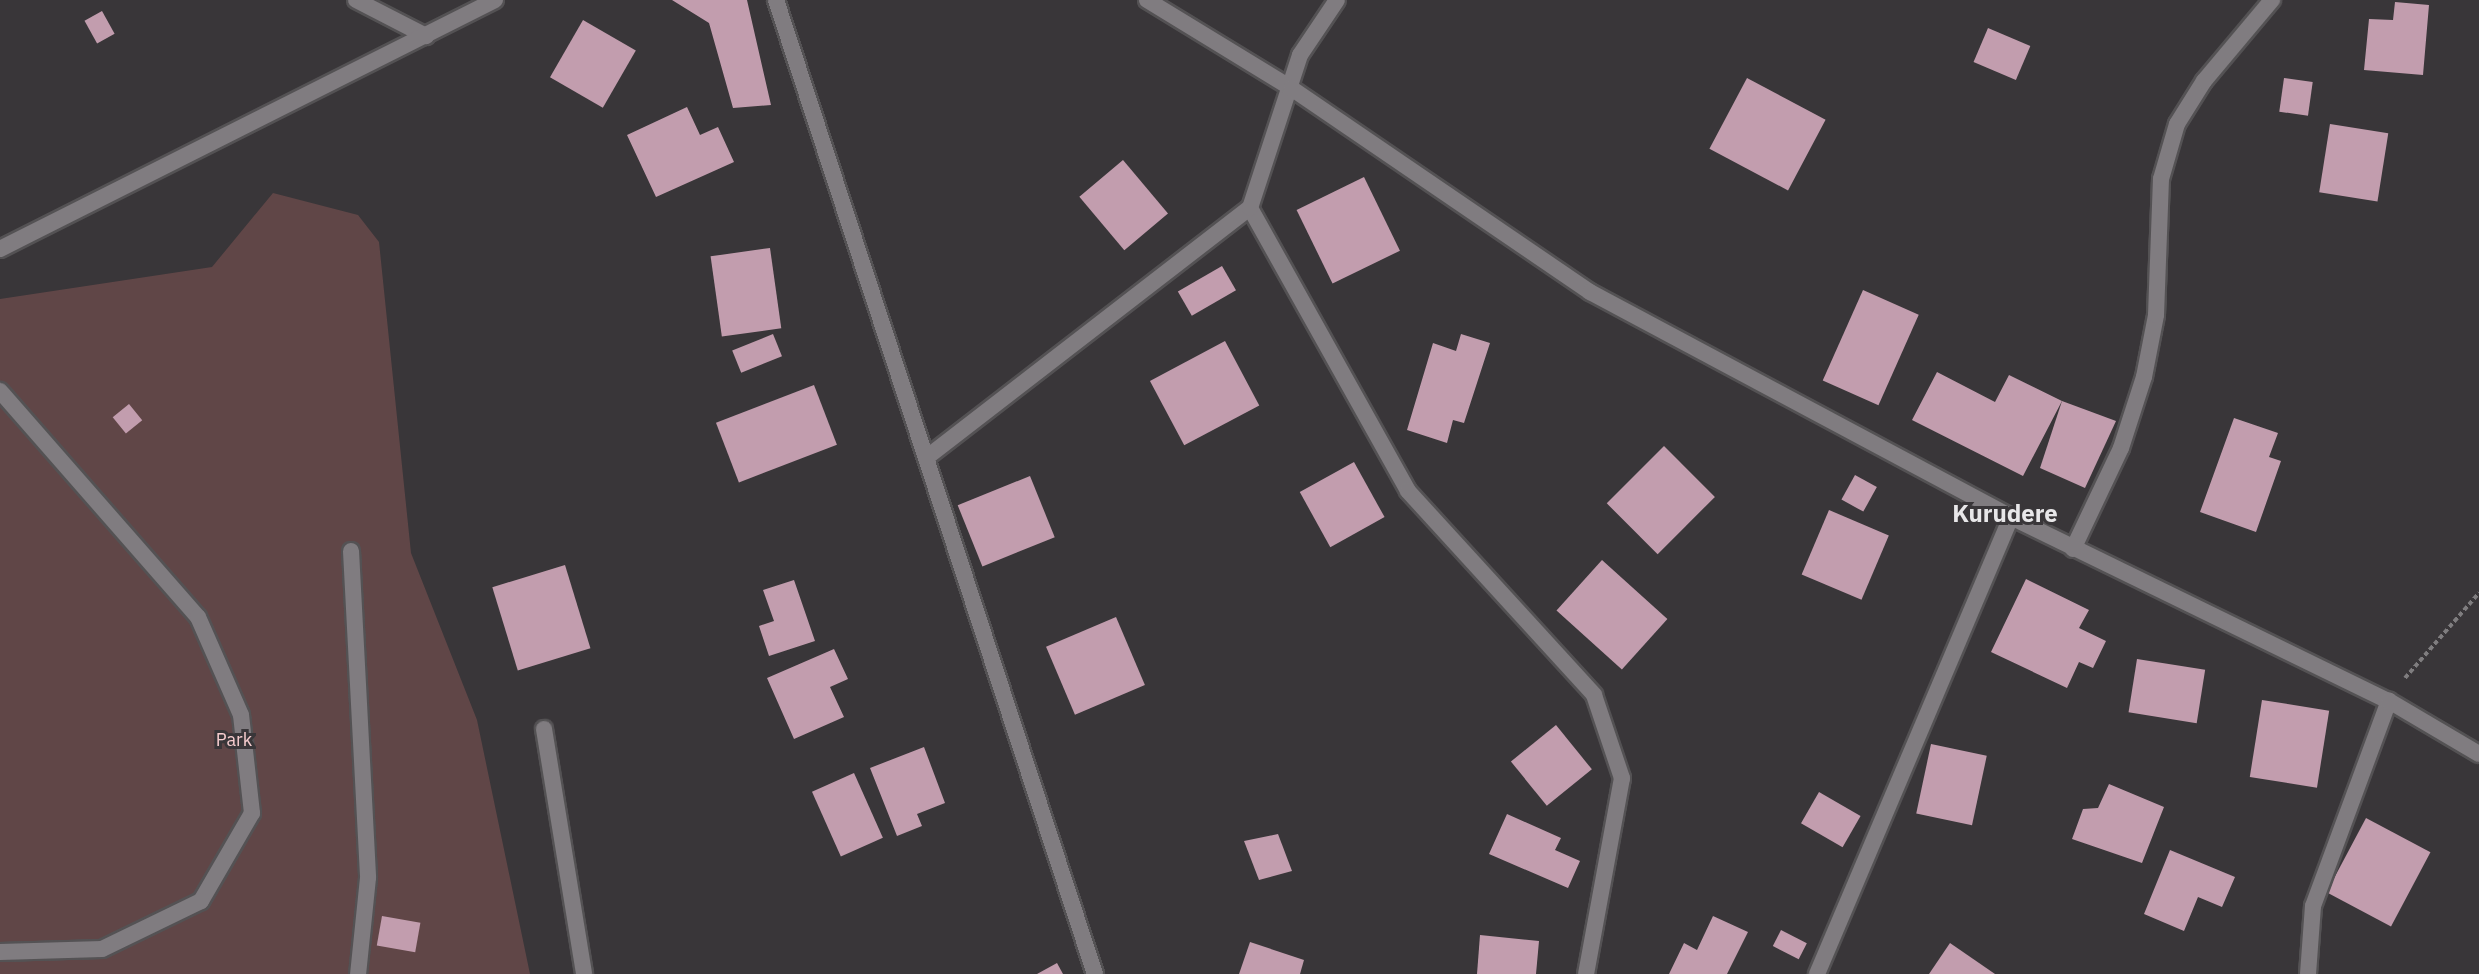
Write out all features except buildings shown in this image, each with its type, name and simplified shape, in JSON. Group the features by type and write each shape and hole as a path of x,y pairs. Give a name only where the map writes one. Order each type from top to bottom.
{"street":[{"path":"356,0 426,36"},
{"path":"0,249 495,0"},
{"path":"776,0 1095,974"},
{"path":"1147,0 1291,88 1590,292 2073,549 2390,701 2479,754"},
{"path":"926,458 1250,208 1291,88 1300,54 1337,0"},
{"path":"2073,549 2121,448 2144,377 2156,315 2161,179 2177,124 2204,81 2272,0"},
{"path":"1250,208 1408,491 1594,695 1622,778 1586,974"},
{"path":"0,391 198,618 241,715 252,813 201,901 102,949 0,952"},
{"path":"1817,974 2011,517"},
{"path":"351,551 368,878 358,974"},
{"path":"2308,974 2313,906 2390,701"},
{"path":"544,729 584,974"}],"path":[{"path":"2390,701 2413,666 2479,593"}],"green space":[{"name":"Park","path":"273,193 358,215 379,242 411,553 477,720 530,974 0,974 0,299 212,267"}],"district":[{"name":"Kurudere","path":"2005,514"}]}
